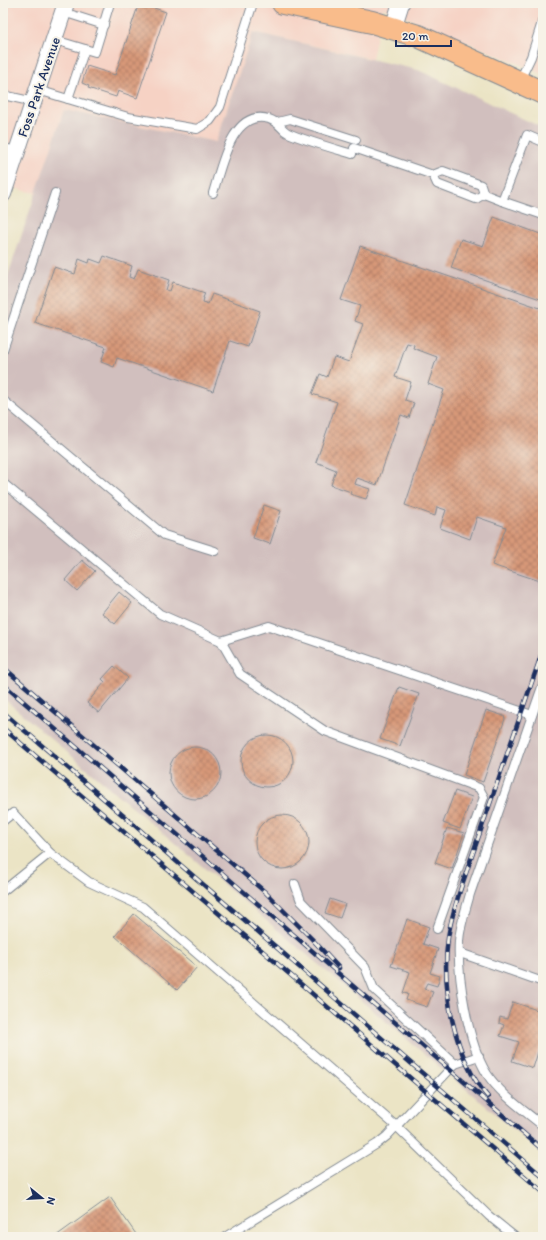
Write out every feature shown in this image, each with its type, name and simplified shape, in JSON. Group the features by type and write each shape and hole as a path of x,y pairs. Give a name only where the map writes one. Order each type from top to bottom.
{"highway":[{"path":"286,3 352,10 393,28 418,36 543,93"}],"street":[{"path":"393,28 401,3"},
{"name":"Foss Park Avenue","path":"3,194 10,150 36,96 65,8"}],"lane":[{"path":"55,40 95,52 110,3"},
{"path":"3,95 68,99 128,117 197,129 210,121 220,107 253,3"},
{"path":"65,8 104,24"},
{"path":"519,82 531,57 543,19"},
{"path":"68,99 85,49"},
{"path":"213,193 234,133 240,126 250,119 261,117 278,122 290,119 354,147 432,176 437,184 465,195 476,199 484,194"},
{"path":"278,122 286,132 354,147"},
{"path":"502,201 527,135 543,142"},
{"path":"432,176 443,171 481,185 484,194"},
{"path":"3,350 55,193"},
{"path":"484,194 543,215"},
{"path":"3,400 164,535 215,551"},
{"path":"3,484 160,614 221,641 240,674 325,731 480,788 484,797 438,928"},
{"path":"221,641 269,626 532,715"},
{"path":"543,684 470,894 460,934 461,977 468,1025 479,1056 487,1074 504,1092 543,1126"},
{"path":"3,821 13,813 50,853 89,882 143,906 396,1126 484,1211 515,1237"},
{"path":"3,891 50,853"},
{"path":"295,884 301,901 365,967 374,989 455,1064"},
{"path":"460,953 543,982"},
{"path":"225,1237 377,1144 387,1136 455,1064 479,1056"}],"shaded area":[{"path":"3,3 543,3 543,74 383,8 372,59 253,32 216,142 64,110 36,193 3,186"},
{"path":"253,32 418,70 543,128 543,1154 3,698 3,290 64,110 216,142"}],"building":[{"path":"139,3 166,12 137,98 118,91 116,97 88,88 89,86 82,83 87,66 115,75"},
{"path":"494,217 543,235 543,300 451,268 461,239 483,246"},
{"path":"360,246 543,309 543,582 492,565 506,527 477,517 470,539 440,528 446,510 437,507 435,516 405,505 444,390 428,384 437,357 413,348 414,345 407,343 395,377 411,382 405,400 414,403 409,418 401,415 377,485 357,478 355,484 370,489 366,499 350,494 351,492 331,485 336,470 316,462 337,402 312,394 320,374 327,377 334,357 349,362 363,324 355,321 360,306 341,300"},
{"path":"104,256 132,266 129,277 134,279 138,269 169,280 166,290 170,291 173,282 205,293 203,302 208,304 212,294 260,311 248,347 230,341 213,391 117,358 114,367 101,362 106,347 35,323 54,267 75,274 79,259 89,263 90,259 101,263"},
{"path":"264,505 281,511 270,544 253,538"},
{"path":"82,560 95,571 77,591 65,580"},
{"path":"119,592 132,603 115,624 102,613"},
{"path":"114,666 128,678 99,713 87,703 105,682 102,679"},
{"path":"399,687 419,694 400,746 380,739"},
{"path":"486,710 504,716 505,719 483,782 464,775"},
{"path":"262,735 272,735 286,742 293,756 293,766 286,780 272,787 262,787 252,783 245,776 241,766 241,756 245,746 252,739"},
{"path":"190,747 200,747 214,754 221,768 221,778 214,792 200,799 190,799 180,795 173,788 169,778 169,768 173,758 180,751"},
{"path":"455,791 472,797 460,829 443,823"},
{"path":"282,815 297,820 301,823 304,827 309,842 304,857 301,861 297,864 282,869 267,864 263,861 260,857 255,842 260,827 263,823 267,820"},
{"path":"447,828 464,833 452,869 435,863"},
{"path":"330,899 345,904 340,918 325,913"},
{"path":"134,914 197,967 177,990 115,936"},
{"path":"407,919 429,927 423,944 438,949 430,973 440,976 437,986 427,983 424,989 433,992 427,1007 406,1000 408,994 403,993 410,972 391,966"},
{"path":"513,1002 543,1012 543,1050 539,1049 533,1068 512,1061 519,1042 500,1036 504,1025 499,1023 500,1017 507,1019"},
{"path":"110,1197 138,1237 56,1236"}],"railway":[{"path":"488,1097 476,1081 466,1063 453,1022 447,978 446,958 448,938 460,891 543,650"},
{"path":"3,667 265,892 339,968"},
{"path":"3,684 543,1150"},
{"path":"3,712 543,1177"},
{"path":"3,728 543,1192"}]}
